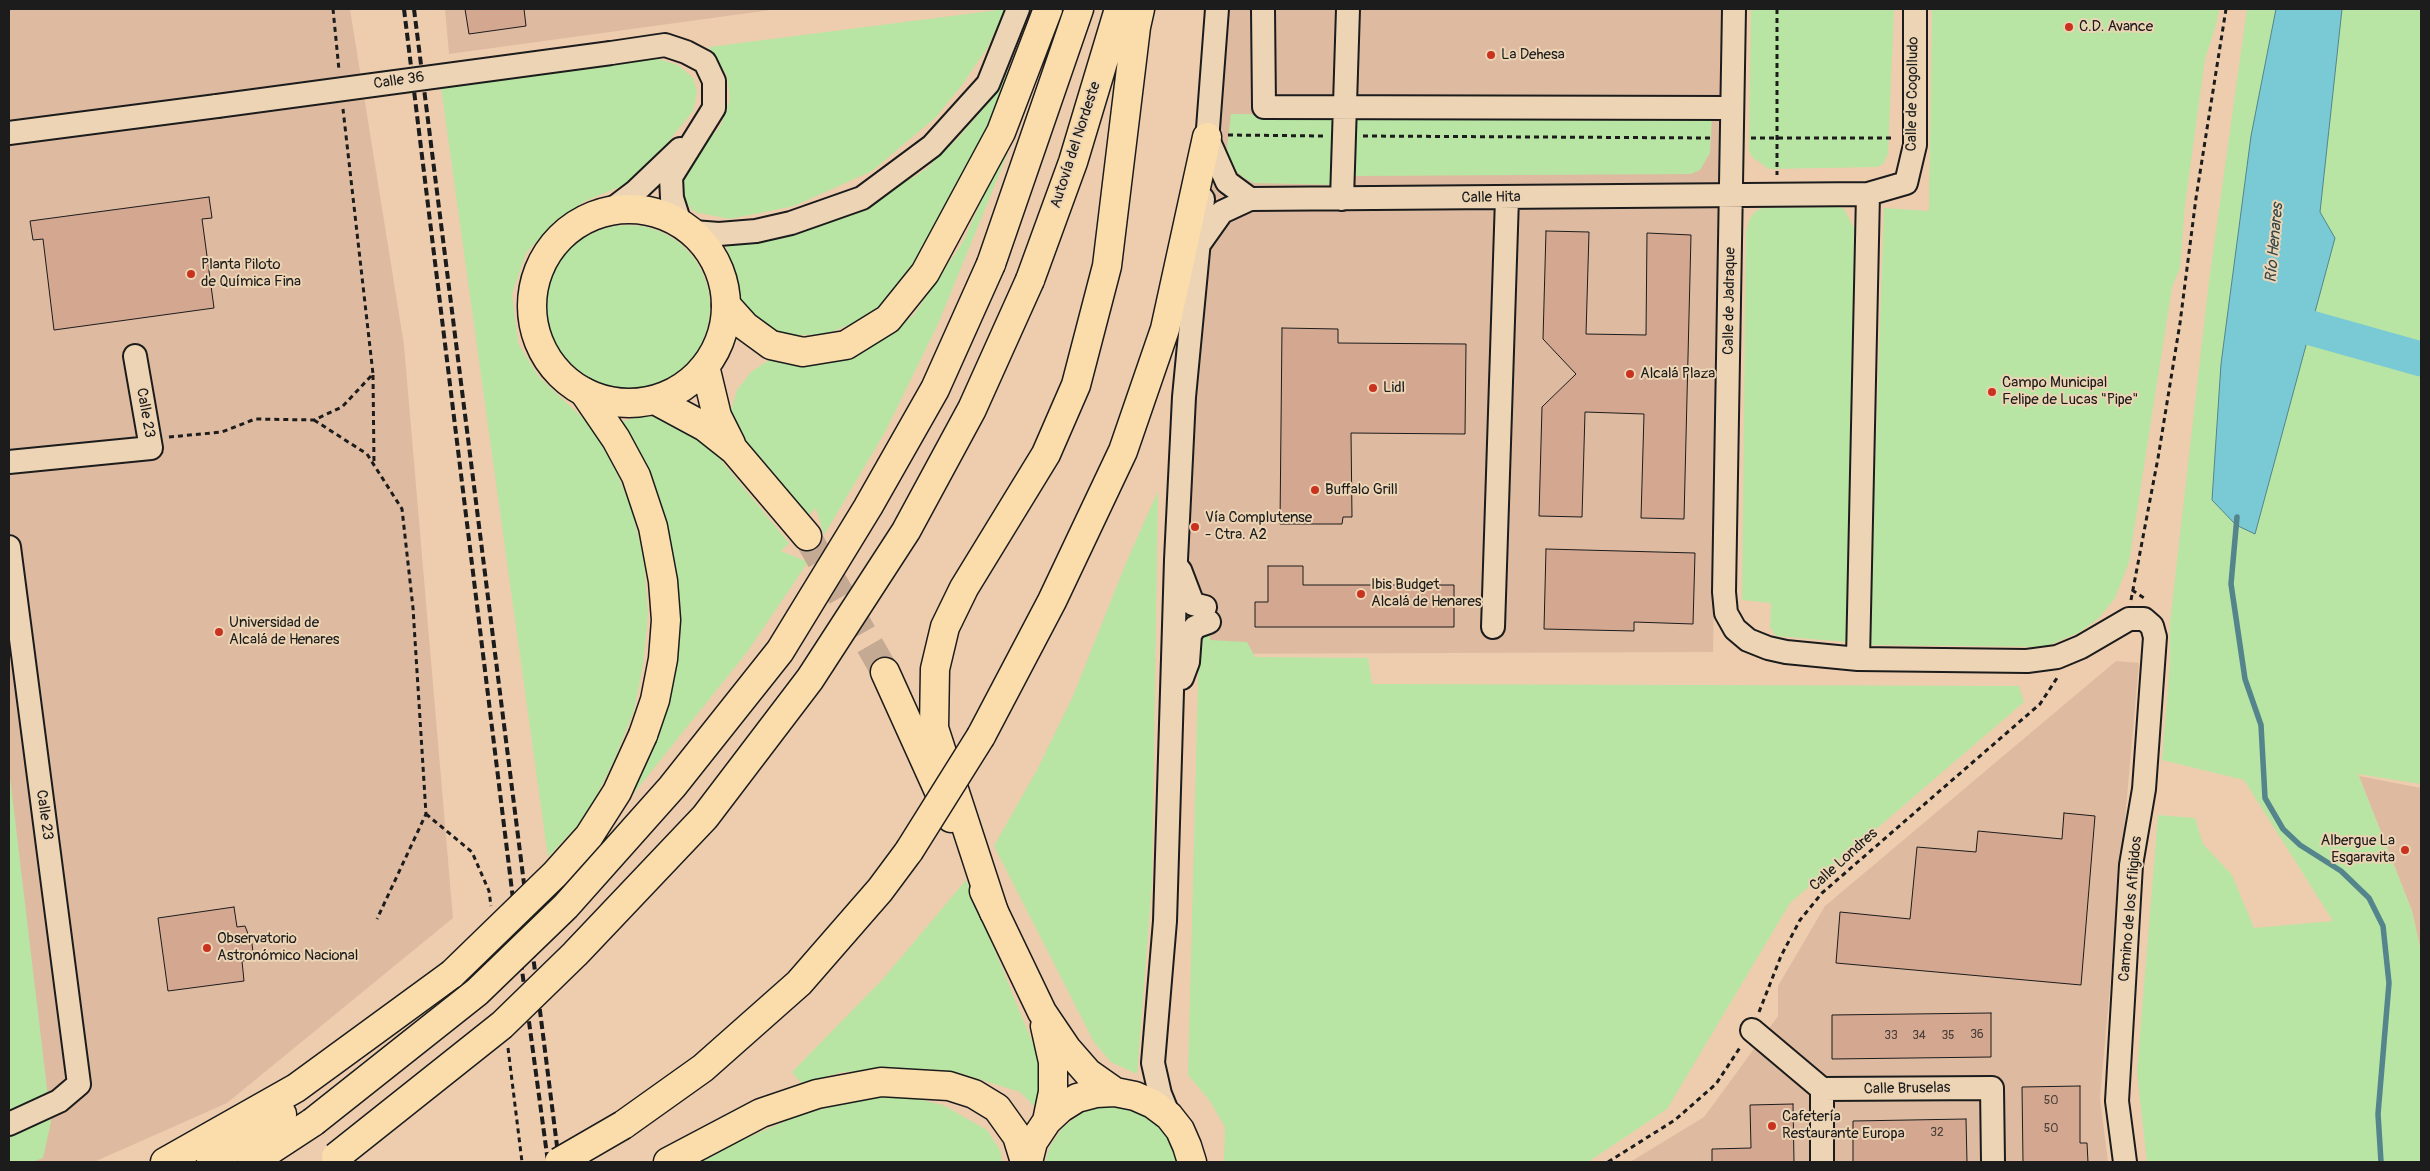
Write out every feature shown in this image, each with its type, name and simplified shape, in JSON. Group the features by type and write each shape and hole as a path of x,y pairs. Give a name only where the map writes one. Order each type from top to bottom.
{"main road":[{"path":"726,305 745,326 771,345 802,352 846,344 888,319 925,273 1002,132 1048,9"},
{"path":"165,1162 304,1103 477,992 566,906 672,787 774,658 868,508 935,389 991,264 1078,9"},
{"name":"Autovía del Nordeste","path":"333,1160 502,1025 575,954 706,817 810,679 906,531 972,409 1030,280 1073,162 1119,9"},
{"path":"994,912 934,728 935,669 946,627 964,588 1046,454 1076,385 1106,266 1119,156 1140,9"},
{"path":"559,1162 623,1124 702,1068 799,983 880,890 909,851 981,736 1052,601 1123,452 1165,329 1208,136"},
{"path":"635,208 659,213 687,228 711,253 722,278 726,305 724,327 717,348 705,366 683,387 655,400 631,404 606,401 584,392 560,375 542,350 533,322 532,292 541,263 559,238 583,220 611,210 635,208"},
{"path":"705,366 717,416 734,450"},
{"path":"232,1158 304,1103 452,974 555,874 589,836 617,792 643,735 655,700 663,659 666,620 663,582 653,527 636,476 616,440 584,392"},
{"path":"655,400 705,427 734,450 807,536"},
{"path":"886,672 994,912 1042,1012 1088,1073 1115,1092"},
{"path":"1042,1012 1053,1062 1053,1092 1047,1121"},
{"path":"668,1162 761,1113 817,1094 881,1082 949,1086 974,1094 997,1108 1017,1136 1027,1162"},
{"path":"1027,1162 1033,1142 1047,1121 1061,1108 1078,1098 1096,1093 1115,1092 1134,1096 1153,1104 1169,1116 1180,1130 1188,1146 1192,1162"}],"street":[{"path":"687,228 719,234 756,230 790,222 862,198 932,146 988,84 1018,9"},
{"path":"1169,1116 1160,1094 1153,1063 1165,921 1176,560 1184,397 1200,244 1217,9"},
{"path":"1263,9 1264,107 1732,108"},
{"path":"1342,199 1348,9"},
{"name":"Calle de Jadraque","path":"1734,9 1724,592 1726,613 1735,629 1748,640 1786,652 1858,659 2027,661 2057,657 2081,647 2130,619"},
{"name":"Calle de Cogolludo","path":"1731,194 1868,194 1906,183 1915,138 1915,9"},
{"name":"Calle 36","path":"9,132 217,106 665,45 686,52 705,62 714,81 714,108 671,177 672,198 687,228"},
{"name":"Calle 36","path":"611,210 636,191 696,136"},
{"path":"1208,136 1227,182 1250,199"},
{"name":"Calle Hita","path":"1200,244 1222,212 1250,199 1507,198 1731,194"},
{"path":"1858,659 1868,194"},
{"path":"1493,627 1507,198"},
{"name":"Calle 23","path":"9,462 151,448 135,356"},
{"name":"Calle 23","path":"9,547 80,1084 59,1101 9,1124"},
{"path":"1172,705 1188,662 1190,635 1207,614 1193,604 1176,560"},
{"name":"Camino de los Afligidos","path":"2125,1162 2117,1101 2131,865 2144,789 2155,637 2152,626 2144,619 2130,619"},
{"path":"1752,1030 1822,1089 1822,1162"},
{"name":"Calle Bruselas","path":"1822,1089 1992,1088 1993,1162"}],"path":[{"path":"333,9 340,78"},
{"path":"1777,9 1777,193"},
{"path":"2130,619 2132,590 2158,458 2180,323 2196,198 2226,9"},
{"path":"343,105 373,374 374,465"},
{"path":"1208,136 1915,138"},
{"path":"149,438 222,432 255,419 314,420 342,407 373,374"},
{"path":"314,420 367,454 402,509 413,608 426,814 377,919"},
{"name":"Calle Londres","path":"1608,1162 1675,1120 1716,1084 1752,1030 1781,956 1800,920 1822,893 2040,704 2058,680 2057,657"}],"shaded area":[{"name":"Universidad de Alcalá de Henares","path":"9,9 350,9 404,345 453,918 227,1103 94,1162 9,1162"},
{"path":"445,9 778,9 449,54"},
{"path":"1217,9 1725,9 1713,652 1190,654 1176,560"},
{"path":"2116,661 2139,663 2100,1098 2108,1162 1630,1162 1704,1117 1778,1016 1778,986 1825,906"},
{"name":"Albergue La Esgaravita","path":"2359,776 2421,788 2421,952 2412,911"}],"green space":[{"path":"1006,9 987,48 962,85 936,117 872,171 794,206 730,219 695,212 681,198 678,181 685,169 721,125 730,99 727,76 709,47"},
{"path":"1751,9 1894,9 1888,154 1883,164 1877,167 1769,169 1752,157 1749,151"},
{"path":"1932,9 2219,9 2205,59 2185,205 2180,268 2172,287 2129,562 2115,598 2098,619 2078,633 2045,647 1869,645 1884,208 1929,211"},
{"path":"2247,9 2421,9 2421,784 2358,774 2412,911 2421,952 2421,1162 2147,1162 2137,1072 2158,815 2195,818 2203,844 2232,875 2254,928 2333,921 2244,780 2162,760 2170,663 2170,622 2209,281"},
{"path":"655,58 678,65 693,78 697,92 693,111 660,152 629,183 583,202 555,221 526,253 512,294 518,343 538,376 589,424 613,464 631,507 644,559 648,615 643,665 634,710 615,758 593,803 576,827 548,857 441,87"},
{"path":"1014,61 967,176 896,295 867,317 827,334 782,336 759,323 743,305 736,273 725,244 763,242 798,233 863,209 926,169 959,137 989,102"},
{"path":"1231,114 1340,115 1339,185 1254,183 1244,178 1236,171 1230,161 1227,148"},
{"path":"1356,114 1712,116 1710,153 1700,170 1691,174 1354,176"},
{"path":"1003,153 1007,155 938,324 885,432 824,535 816,508 807,517 728,421 737,390 751,372 769,360 797,362 867,346 913,316 963,242"},
{"path":"1838,207 1844,209 1854,228 1847,642 1776,636 1770,627 1771,603 1742,600 1746,232 1750,218 1756,211 1762,208"},
{"path":"628,225 659,231 686,249 704,276 710,307 704,338 686,365 659,383 628,389 597,383 570,365 552,338 546,307 552,276 570,249 597,231"},
{"path":"661,416 706,442 789,543 781,551 808,562 747,652 626,803 676,649 676,570 661,502 639,449 622,422 637,417"},
{"path":"1158,491 1152,882 1137,1074 1111,1062 1094,1042 994,846 1038,768 1073,696 1126,563"},
{"path":"1210,632 1210,640 1247,642 1255,657 1368,658 1372,684 2019,686 2024,702 1790,903 1667,1109 1588,1162 1224,1162 1225,1127 1210,1101 1188,1075 1199,643 1204,634"},
{"path":"9,769 51,1122 43,1158 32,1162 9,1162"},
{"path":"966,880 1038,1056 1042,1094 1035,1107 1020,1092 956,1072 923,1069 843,1072 801,1083 792,1072 882,980"},
{"path":"900,1095 943,1105 987,1130 1001,1152 1002,1162 701,1162 740,1141 802,1114 859,1100"},
{"path":"1105,1106 1129,1108 1150,1117 1167,1134 1178,1155 1179,1162 1045,1162 1050,1146 1063,1127 1082,1113"}],"water":[{"path":"2276,9 2342,9 2320,212 2335,238 2255,534 2236,525 2212,500 2221,364 2251,136"}],"building":[{"path":"465,9 524,9 526,26 469,34"},
{"name":"Planta Piloto de Química Fina","path":"209,197 212,218 202,219 214,308 54,330 43,239 33,240 30,221"},
{"name":"Alcalá Plaza","path":"1546,231 1589,232 1586,334 1646,335 1647,233 1691,235 1684,519 1641,518 1644,414 1585,412 1582,517 1539,516 1542,407 1576,374 1543,339"},
{"name":"Lidl","path":"1282,328 1338,329 1338,343 1466,344 1465,434 1351,433 1352,517 1343,517 1342,524 1280,524"},
{"path":"1546,549 1695,553 1693,624 1634,622 1634,631 1544,629"},
{"name":"Ibis Budget Alcalá de Henares","path":"1268,566 1303,566 1303,585 1454,585 1454,627 1255,627 1255,602 1268,602"},
{"path":"2064,813 2095,816 2081,985 1836,963 1840,912 1910,919 1917,847 1976,852 1978,831 2062,839"},
{"name":"Observatorio Astronómico Nacional","path":"234,907 237,927 245,926 252,944 253,952 249,960 242,961 244,981 168,991 158,918"},
{"path":"1991,1013 1991,1057 1832,1059 1832,1015"},
{"path":"2080,1086 2080,1143 2087,1143 2088,1162 2023,1162 2022,1087"},
{"name":"Cafetería Restaurante Europa","path":"1793,1104 1794,1162 1712,1162 1712,1149 1751,1148 1750,1105"},
{"path":"1966,1119 1967,1162 1853,1162 1853,1121"}],"waterway":[{"name":"Río Henares","path":"2268,316 2268,320 2311,328 2421,359"},
{"path":"2237,517 2231,584 2245,679 2261,725 2265,798 2283,829 2300,845 2341,871 2369,898 2383,926 2389,983 2378,1114 2381,1162"}],"tunnel":[{"path":"807,536 885,672"}],"railway":[{"path":"404,9 519,948 548,1162"},
{"path":"414,9 559,1162"}],"place":[{"name":"C.D. Avance","path":"2069,27"},
{"name":"La Dehesa","path":"1491,55"},
{"name":"Planta Piloto de Química Fina","path":"191,274"},
{"name":"Alcalá Plaza","path":"1630,374"},
{"name":"Lidl","path":"1373,388"},
{"name":"Campo Municipal Felipe de Lucas \"Pipe\"","path":"1992,392"},
{"name":"Buffalo Grill","path":"1315,490"},
{"name":"Vía Complutense - Ctra. A2","path":"1195,527"},
{"name":"Ibis Budget Alcalá de Henares","path":"1361,594"},
{"name":"Universidad de Alcalá de Henares","path":"219,632"},
{"name":"Albergue La Esgaravita","path":"2405,850"},
{"name":"Observatorio Astronómico Nacional","path":"207,948"},
{"name":"Cafetería Restaurante Europa","path":"1772,1126"}]}
